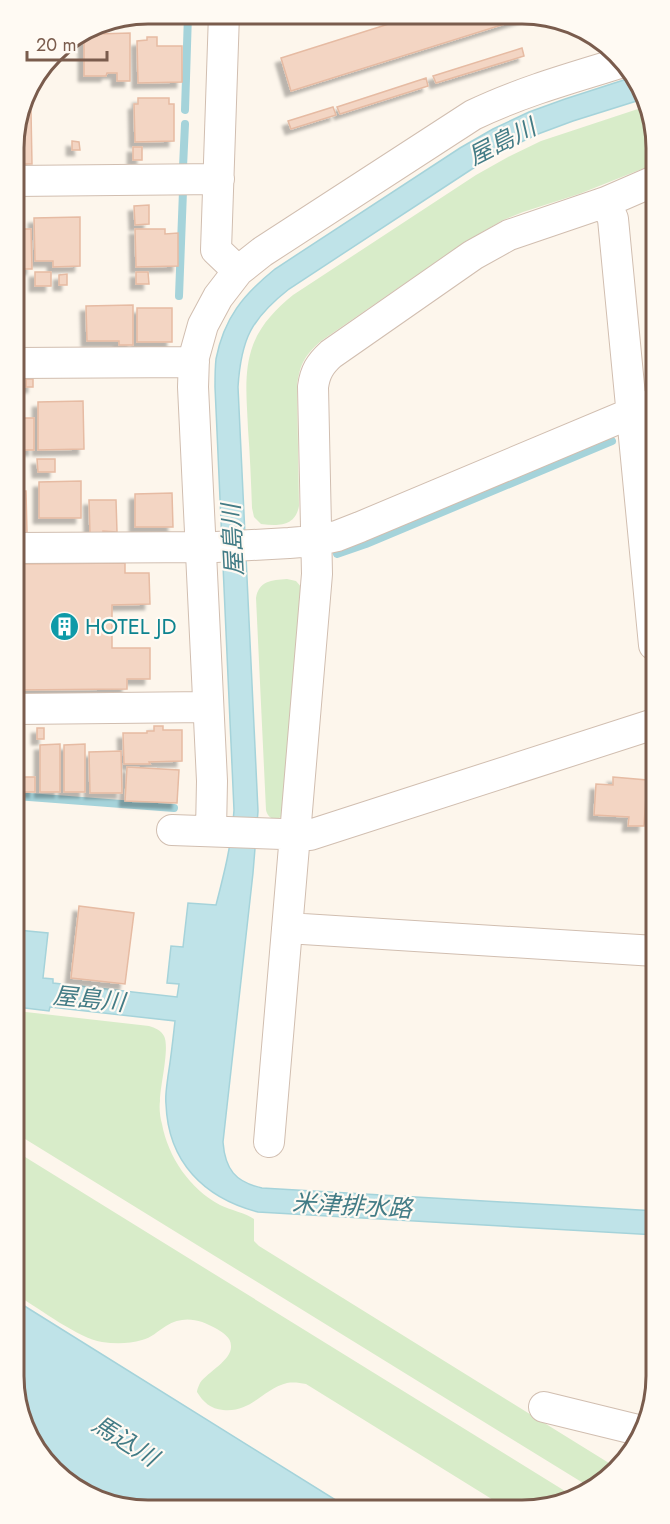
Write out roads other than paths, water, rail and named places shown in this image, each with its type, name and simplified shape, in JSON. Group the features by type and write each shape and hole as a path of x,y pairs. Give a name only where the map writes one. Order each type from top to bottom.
{"street":[{"path":"224,24 216,250 238,272"},
{"path":"217,832 208,707 208,547 193,387 194,362 203,325 218,297 238,272 262,252 473,115 528,92 614,65"},
{"path":"24,181 219,179"},
{"path":"269,1142 287,928 287,834 317,574 313,387 315,374 321,362 331,354 491,244 529,227 606,202 646,185"},
{"path":"606,202 613,219 642,409 646,488"},
{"path":"24,363 194,362"},
{"path":"24,548 208,547 316,540 337,536 642,409"},
{"path":"24,709 208,707"},
{"path":"172,830 310,835 646,727"},
{"path":"287,928 646,950"},
{"path":"544,1407 634,1429"}],"water":[{"path":"625,80 637,101 538,134 472,169 289,289 265,310 250,331 245,343 238,387 258,811 223,1142 226,1160 233,1173 245,1182 262,1188 646,1210 646,1234 258,1212 239,1206 206,1187 192,1174 174,1143 168,1125 166,1097 175,1021 50,1007 49,1011 24,1008 24,931 48,933 43,978 53,979 53,983 177,997 179,984 167,983 171,946 183,947 188,903 216,905 230,846 234,810 215,387 216,359 224,331 244,298 275,269 460,148 529,112"},
{"name":"馬込川","path":"24,1306 336,1500 132,1499 108,1493 79,1479 55,1458 45,1445 28,1408 24,1376"}],"waterway":[{"path":"185,110 188,24"},
{"path":"183,167 185,124"},
{"path":"179,296 183,191"},
{"path":"337,554 612,441"},
{"path":"24,797 174,808"}],"place":[{"name":"HOTEL JD","path":"64,626"}],"water label":[{"name":"屋島川","path":"502,142"},
{"name":"屋島川","path":"233,540"},
{"name":"屋島川","path":"89,999"},
{"name":"米津排水路","path":"352,1206"}]}
